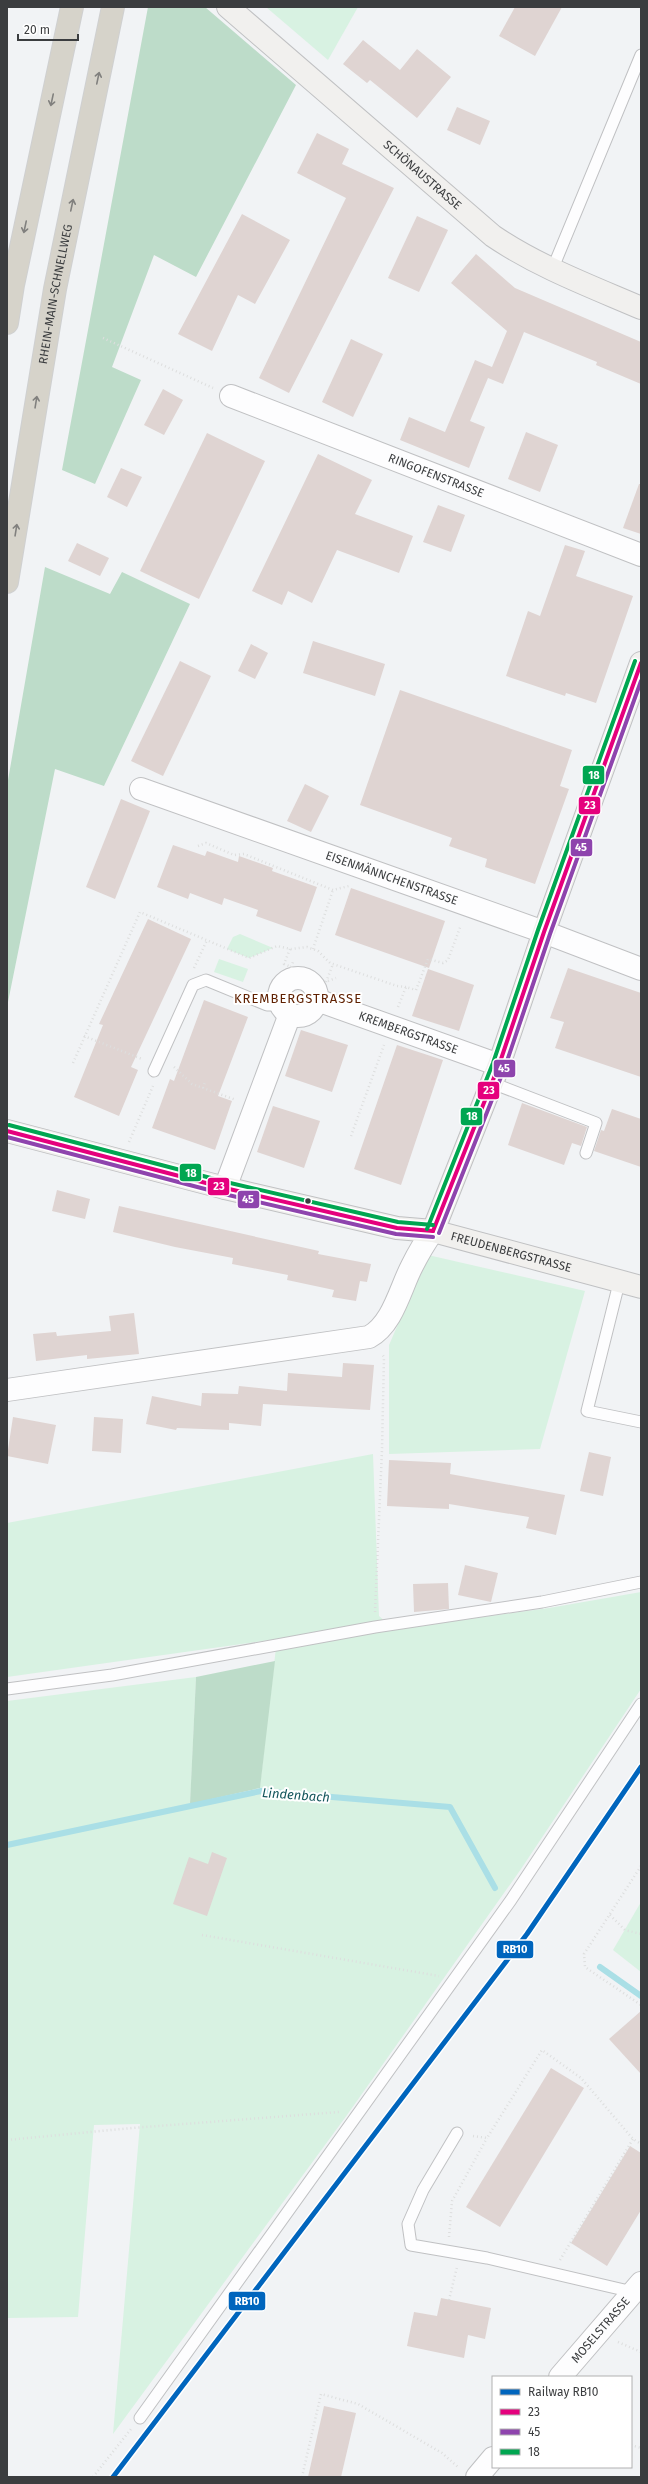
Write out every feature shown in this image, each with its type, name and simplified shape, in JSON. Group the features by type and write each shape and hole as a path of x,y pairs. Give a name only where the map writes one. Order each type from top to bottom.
{"highway":[{"path":"7,323 13,286 72,7"},
{"name":"RHEIN-MAIN-SCHNELLWEG","path":"7,582 55,289 113,7"}],"street":[{"name":"SCHÖNAUSTRASSE","path":"228,7 493,236 523,256 641,308"},
{"name":"RINGOFENSTRASSE","path":"231,396 641,555"},
{"path":"7,1390 369,1337 375,1334 388,1317 414,1262 433,1231 495,1074 544,932 641,663"},
{"name":"EISENMÄNNCHENSTRASSE","path":"141,789 544,932 641,969"},
{"path":"225,1188 255,1106 286,1010 281,989 292,969 311,983 317,994 322,991"},
{"path":"286,1010 302,1016 307,1014 312,1011 322,991"},
{"name":"KREMBERGSTRASSE","path":"322,991 394,1019 495,1074"},
{"name":"FREUDENBERGSTRASSE","path":"7,1131 225,1188 397,1228 433,1231 619,1283 641,1287"},
{"name":"MOSELSTRASSE","path":"561,2376 637,2287"},
{"path":"471,2475 492,2459"}],"lane":[{"path":"552,270 641,55"},
{"path":"156,1067 193,985 206,980 267,1005 286,1010"},
{"path":"495,1074 596,1123 586,1153"},
{"path":"619,1283 587,1411 641,1422"},
{"path":"7,1689 112,1675 375,1627 542,1602 641,1582"},
{"path":"140,2418 511,1900 641,1704"},
{"path":"457,2132 423,2190 408,2224 411,2245 637,2287"}],"path":[{"path":"102,338 231,396"},
{"path":"198,846 206,843 234,855 244,854 333,890 355,885"},
{"path":"313,949 333,890"},
{"path":"351,1136 406,987 416,990 428,959 443,963 448,960 461,923 454,920"},
{"path":"290,949 284,964 292,969"},
{"path":"322,991 333,964"},
{"path":"84,1036 156,1067"},
{"path":"176,1062 173,1068 192,1084 255,1106"},
{"path":"203,1088 205,1082"},
{"path":"369,1337 384,1357 375,1627"},
{"path":"641,1866 584,1954 585,1967 641,2005"},
{"path":"610,1915 625,1930 641,1934"},
{"path":"202,1935 455,1978"},
{"path":"448,2251 452,2201 487,2138 542,2050 581,2078 633,2139 641,2144"},
{"path":"7,2140 361,2110"},
{"path":"457,2132 487,2138"},
{"path":"552,2272 633,2139"},
{"path":"449,2300 460,2254"},
{"path":"302,2477 322,2394 358,2404 442,2453 471,2475"},
{"path":"93,2477 140,2418"}],"green space":[{"path":"148,7 205,7 296,85 196,277 154,255 112,367 141,380 95,484 62,470"},
{"path":"266,7 358,7 328,60"},
{"path":"45,567 110,594 122,572 190,604 104,786 55,769 7,1007 7,786"},
{"path":"240,934 273,948 249,958 227,949 233,937"},
{"path":"219,959 248,969 243,982 214,972"},
{"path":"428,1255 585,1291 540,1449 389,1454 389,1345"},
{"path":"373,1454 379,1616 386,1622 387,1630 549,1608 641,1592 641,1689 521,1869 347,2115 113,2434 140,2124 94,2125 78,2317 7,2318 7,1701 196,1677 190,1808 259,1794 277,1639 7,1677 7,1523"},
{"path":"275,1661 260,1788 190,1804 196,1677"},
{"path":"641,1902 641,1972 613,1950"}],"building":[{"path":"515,7 562,7 535,56 499,36"},
{"path":"363,40 400,70 417,49 451,77 417,118 370,80 367,83 343,64"},
{"path":"457,107 490,121 480,145 447,130"},
{"path":"317,133 349,149 342,164 394,188 289,393 259,378 346,198 297,173"},
{"path":"242,214 290,240 255,304 238,295 212,351 178,334"},
{"path":"417,216 448,230 419,292 388,278"},
{"path":"476,254 515,288 641,342 641,384 596,365 597,362 524,332 503,384 488,378 470,421 485,427 469,468 400,440 409,417 445,432 475,360 492,367 507,331 451,283"},
{"path":"351,339 383,354 353,417 322,402"},
{"path":"163,389 183,400 164,435 144,425"},
{"path":"526,432 558,445 540,492 508,479"},
{"path":"207,433 265,461 199,599 140,571"},
{"path":"318,454 372,480 355,514 413,536 399,573 337,550 312,603 288,591 282,605 252,591"},
{"path":"121,468 142,477 127,507 107,497"},
{"path":"639,484 641,484 641,534 623,528"},
{"path":"438,505 465,515 451,552 423,542"},
{"path":"77,543 109,558 100,576 68,561"},
{"path":"565,545 585,551 576,576 633,596 596,703 566,693 565,696 506,676 528,611 540,616"},
{"path":"313,641 385,664 375,696 303,673"},
{"path":"251,644 268,653 255,679 238,671"},
{"path":"180,661 211,676 163,776 131,761"},
{"path":"400,690 572,750 560,786 569,789 535,884 485,867 487,859 449,846 452,838 360,805"},
{"path":"305,784 329,796 311,832 287,821"},
{"path":"121,799 150,811 115,899 86,887"},
{"path":"173,845 205,856 207,851 238,862 239,856 273,868 272,871 317,887 301,932 256,916 258,910 224,898 222,905 190,893 188,899 157,887"},
{"path":"351,888 445,921 429,968 335,935"},
{"path":"148,919 191,939 131,1067 138,1070 119,1116 74,1097 103,1025 99,1024"},
{"path":"568,968 641,993 641,1077 555,1048 564,1022 550,1018"},
{"path":"428,969 474,985 459,1031 412,1016"},
{"path":"204,1000 248,1017 218,1096 232,1101 215,1150 152,1128 170,1079 174,1081"},
{"path":"301,1030 348,1045 332,1092 285,1076"},
{"path":"397,1045 443,1060 401,1185 354,1169"},
{"path":"522,1103 587,1127 581,1146 572,1143 564,1165 508,1145"},
{"path":"273,1106 320,1121 304,1168 257,1152"},
{"path":"612,1109 641,1119 641,1167 594,1151 601,1130 604,1131"},
{"path":"57,1190 90,1199 85,1219 52,1211"},
{"path":"119,1206 319,1251 318,1254 371,1264 367,1282 360,1281 356,1301 332,1297 334,1290 287,1280 288,1275 232,1264 233,1258 175,1247 113,1232"},
{"path":"134,1313 139,1354 87,1359 87,1355 36,1361 33,1334 56,1332 57,1336 111,1331 109,1316"},
{"path":"343,1363 374,1365 370,1410 263,1404 261,1426 229,1423 229,1430 177,1428 176,1430 146,1424 152,1396 201,1406 202,1393 238,1394 239,1386 287,1391 288,1373 342,1377"},
{"path":"13,1417 56,1425 48,1464 7,1456"},
{"path":"94,1417 123,1419 121,1453 92,1451"},
{"path":"589,1452 611,1457 603,1496 580,1491"},
{"path":"389,1460 451,1463 450,1474 565,1495 556,1535 526,1528 529,1517 449,1504 449,1509 387,1506"},
{"path":"465,1565 498,1573 491,1602 458,1595"},
{"path":"448,1583 449,1609 414,1612 413,1584"},
{"path":"212,1852 227,1858 207,1916 173,1904 189,1857 208,1864"},
{"path":"641,2011 641,2074 609,2039"},
{"path":"551,2068 584,2088 500,2227 466,2207"},
{"path":"630,2146 641,2153 641,2210 607,2266 571,2243"},
{"path":"441,2298 491,2308 485,2339 468,2335 464,2358 407,2346 414,2312 437,2316"},
{"path":"324,2406 356,2413 341,2477 308,2477"}],"waterway":[{"name":"Lindenbach","path":"7,1845 261,1791 450,1807 495,1888"},
{"name":"Lindenbach","path":"600,1967 641,1996"}],"rail line":[{"name":"RB10","path":"113,2477 527,1934 641,1767"}],"transit line":[{"name":"18","path":"427,1229 493,1063 538,930 635,661"},
{"name":"23","path":"433,1231 499,1065 544,932 641,663"},
{"name":"45","path":"439,1233 505,1067 550,934 641,681"},
{"name":"18","path":"9,1125 226,1182 398,1222 433,1225"},
{"name":"23","path":"7,1131 225,1188 397,1228 433,1231"},
{"name":"45","path":"7,1137 224,1194 396,1234 433,1237"}],"district":[{"name":"KREMBERGSTRASSE","path":"298,998"}]}
